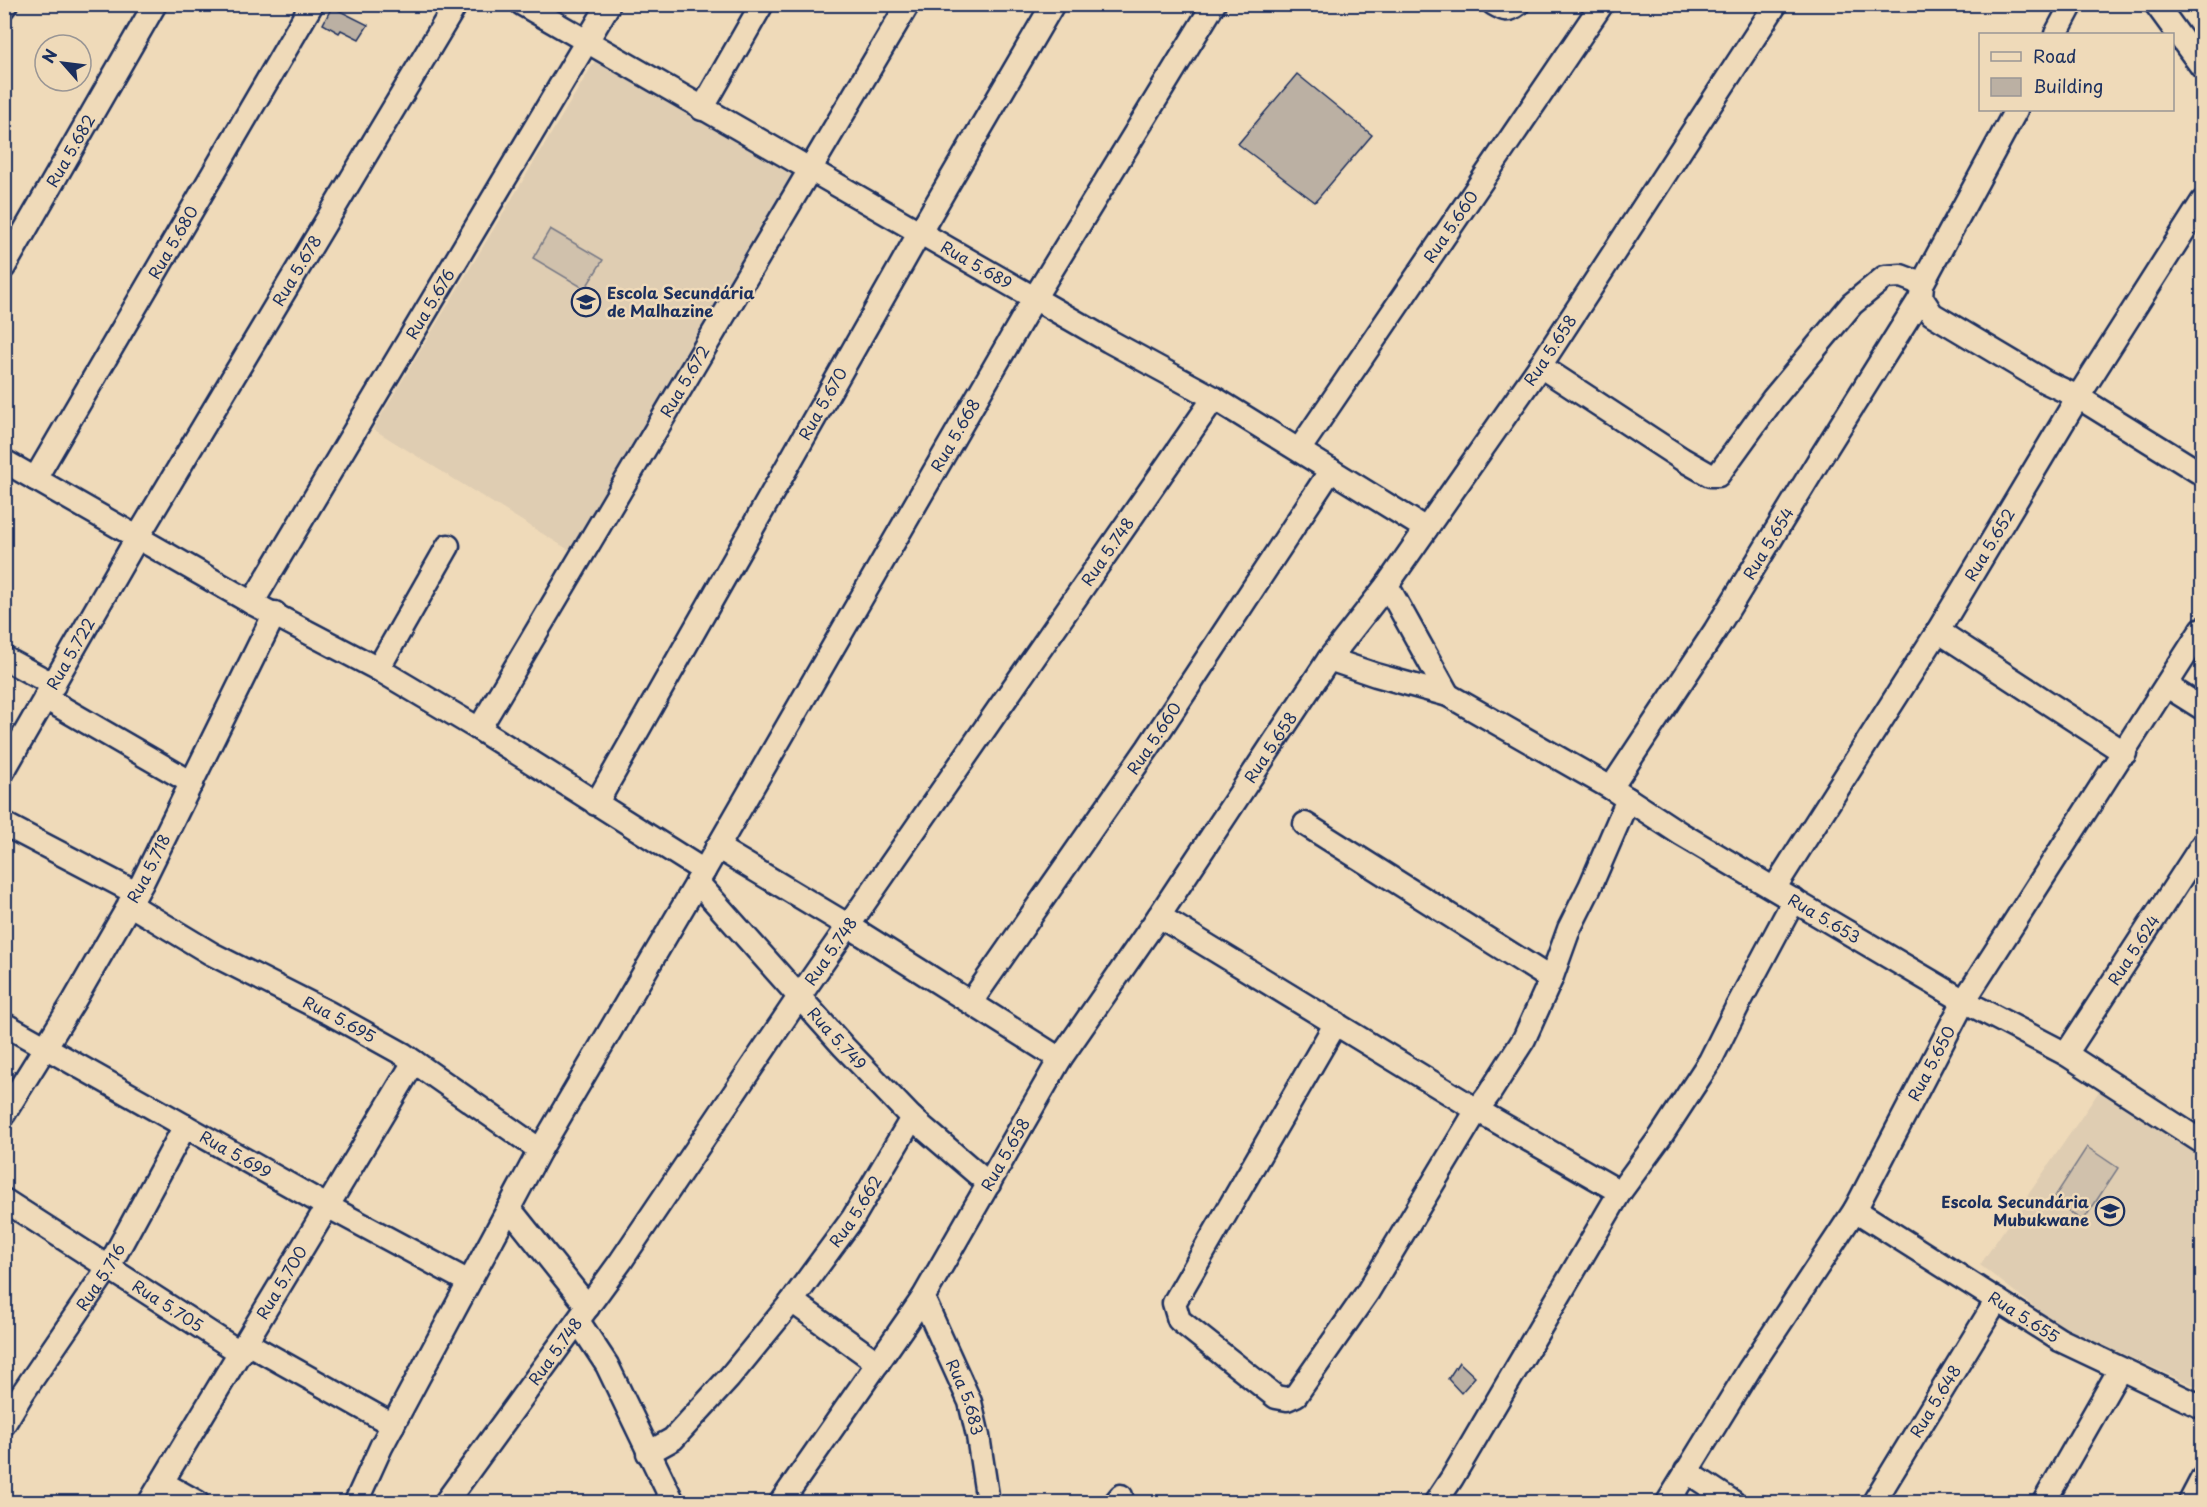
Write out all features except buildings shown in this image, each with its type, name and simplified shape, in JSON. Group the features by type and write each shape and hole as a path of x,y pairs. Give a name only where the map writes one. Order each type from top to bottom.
{"street":[{"name":"Rua 5.682","path":"4,267 155,4"},
{"name":"Rua 5.680","path":"35,479 312,4"},
{"name":"Rua 5.678","path":"138,538 456,4"},
{"name":"Rua 5.689","path":"522,4 1108,341 1214,398 1426,529"},
{"name":"Rua 5.676","path":"252,603 609,4"},
{"path":"702,109 762,4"},
{"name":"Rua 5.672","path":"479,729 908,4"},
{"name":"Rua 5.670","path":"596,804 920,232 1053,4"},
{"name":"Rua 5.668","path":"701,877 1035,297 1214,4"},
{"path":"1494,4 1503,10 1511,10 1518,4"},
{"name":"Rua 5.660","path":"1299,450 1602,4"},
{"name":"Rua 5.658","path":"781,1503 923,1298 1060,1059 1159,916 1329,659 1387,585 1540,366 1776,4"},
{"path":"2057,33 2072,4"},
{"path":"2156,4 2202,67"},
{"name":"Rua 5.654","path":"1336,1023 1174,1303 1179,1320 1276,1397 1287,1399 1296,1395 1366,1293 1477,1110 1524,1039 1551,980 1569,929 1590,887 1619,793 1819,460 1925,298 2016,111"},
{"name":"Rua 5.652","path":"1775,887 1938,631 2078,397 2202,202"},
{"path":"1540,366 1682,459 1710,475 1718,475 1773,399 1852,304 1885,277 1901,276 1925,298 2046,382 2078,397 2202,474"},
{"name":"Rua 5.748","path":"446,1503 621,1261 799,997 1214,398"},
{"name":"Rua 5.749","path":"4,461 252,603 275,613 378,669 479,729 596,804 701,877 799,997 912,1118 988,1184"},
{"name":"Rua 5.660","path":"971,1002 1148,748 1330,470"},
{"name":"Rua 5.722","path":"4,770 138,538"},
{"path":"378,669 447,546"},
{"path":"1387,585 1448,695"},
{"name":"Rua 5.718","path":"4,1114 133,899 275,613"},
{"name":"Rua 5.650","path":"1668,1503 1749,1370 1855,1210 1964,1001 2125,753 2202,628"},
{"path":"1938,631 2125,753"},
{"path":"4,658 49,691 192,783"},
{"name":"Rua 5.653","path":"1329,659 1448,695 1619,793 1681,834 1775,887 1964,1001 2066,1054 2202,1142"},
{"path":"2167,686 2202,708"},
{"name":"Rua 5.695","path":"4,824 133,899 212,954 329,1013 414,1062 540,1150"},
{"path":"1305,824 1551,980"},
{"name":"Rua 5.624","path":"2066,1054 2194,875 2202,845"},
{"path":"717,848 849,926 1060,1059"},
{"path":"356,1503 393,1425 508,1208 701,877"},
{"path":"1436,1503 1620,1192 1661,1136 1710,1061 1794,900"},
{"path":"1159,916 1477,1110 1620,1192"},
{"name":"Rua 5.699","path":"4,1024 327,1206 468,1282"},
{"name":"Rua 5.700","path":"150,1503 414,1062"},
{"name":"Rua 5.662","path":"648,1453 672,1439 729,1378 792,1301 853,1218 912,1118"},
{"name":"Rua 5.716","path":"4,1424 13,1388 101,1264 185,1125"},
{"name":"Rua 5.705","path":"4,1200 101,1264 244,1348 393,1425"},
{"path":"508,1208 583,1314 673,1503"},
{"name":"Rua 5.655","path":"1855,1210 2060,1340 2202,1407"},
{"name":"Rua 5.683","path":"923,1298 970,1402 978,1436 988,1503"},
{"name":"Rua 5.648","path":"1874,1503 1997,1300"},
{"path":"792,1301 878,1363"},
{"path":"2043,1503 2120,1369"},
{"path":"1686,1471 1733,1503"},
{"path":"2190,1503 2202,1479"},
{"path":"163,1483 197,1503"}],"shaded area":[{"name":"Escola Secundária de Malhazine","path":"598,56 801,175 569,550 373,429"},
{"path":"550,229 603,260 585,289 533,258"},
{"name":"Escola Secundária Mubukwane","path":"2100,1090 2202,1157 2202,1389 2059,1326 1980,1265"},
{"path":"2087,1147 2118,1168 2083,1221 2052,1201"}],"place":[{"name":"Escola Secundária de Malhazine","path":"586,302"},
{"name":"Escola Secundária Mubukwane","path":"2110,1211"}]}
